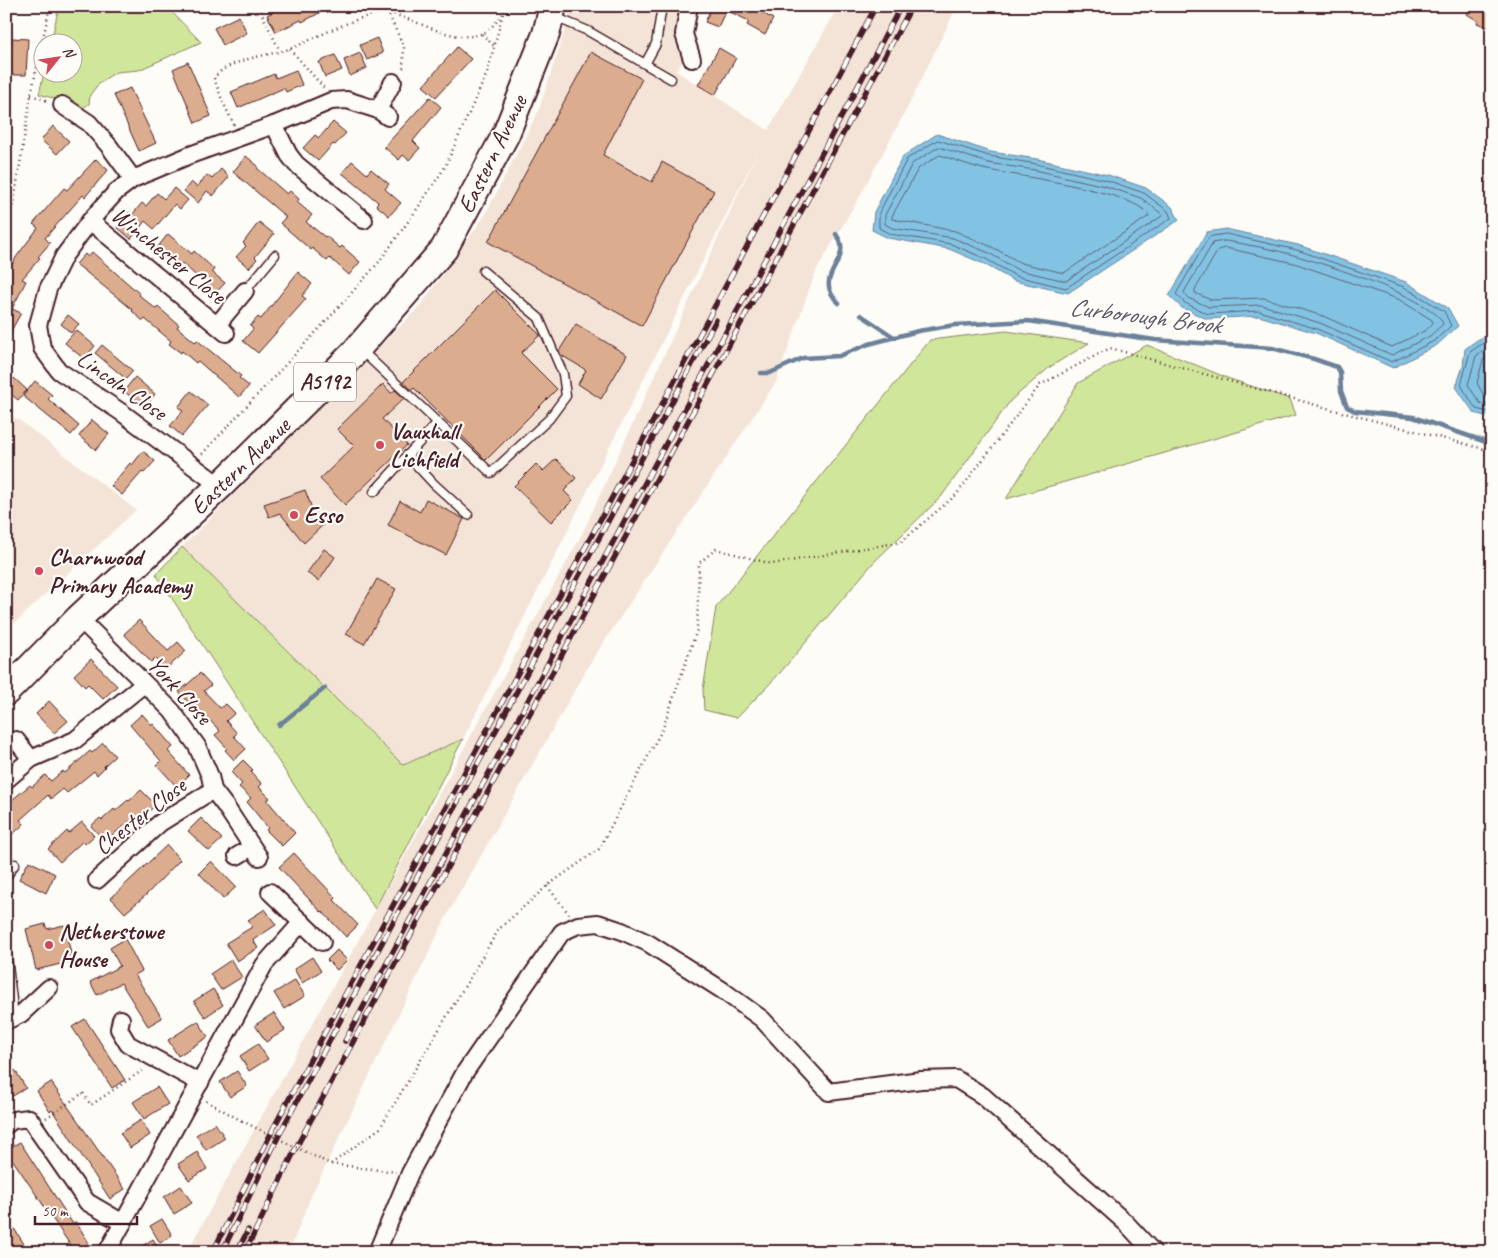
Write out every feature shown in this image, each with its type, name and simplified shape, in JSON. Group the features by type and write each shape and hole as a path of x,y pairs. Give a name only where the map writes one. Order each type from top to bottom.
{"highway":[{"name":"Eastern Avenue","path":"6,692 78,618 220,486 359,347 444,249 506,134 546,34 552,11"}],"street":[{"path":"689,6 684,34 692,59"},
{"name":"Lincoln Close","path":"220,486 121,412 59,371 42,348 38,325 48,289 64,256 90,221 116,192 133,179 331,101 347,100 383,113 393,82"},
{"path":"62,105 92,116 109,146 133,179"},
{"path":"274,125 280,141 296,164 352,217"},
{"name":"Winchester Close","path":"90,221 222,329 245,290"},
{"name":"York Close","path":"78,618 172,711 197,746 210,776 213,790 255,852 237,856"},
{"path":"6,780 31,759 75,740 144,684"},
{"path":"16,740 31,759"},
{"name":"Chester Close","path":"97,880 160,823 213,790"},
{"path":"270,892 322,942"},
{"path":"108,1252 264,965 302,922"},
{"path":"377,1252 410,1173 466,1072 562,932 578,925 598,923 648,943 722,990 762,1019 829,1092 921,1080 956,1079 984,1096 1126,1223 1153,1252"},
{"path":"10,1019 20,1014 49,988"},
{"path":"120,1019 119,1029 128,1044 157,1060 197,1089"},
{"path":"6,1125 13,1120 29,1118 87,1202 123,1223"}],"lane":[{"path":"645,64 656,44 662,6"},
{"path":"552,11 671,79"},
{"path":"245,290 275,255"},
{"path":"359,347 491,473 549,419 566,396 563,374 539,318 483,270"},
{"path":"374,492 437,423"},
{"path":"408,455 434,484 468,514"},
{"path":"6,877 14,864"},
{"path":"6,948 10,1019"}],"path":[{"path":"6,225 14,202 31,95 50,6"},
{"path":"258,6 280,51"},
{"path":"389,6 388,13 404,47 403,72 393,82"},
{"path":"193,464 367,276 415,212 445,167 487,73 505,6"},
{"path":"239,136 214,78 219,72 229,66 290,49 371,15 388,13 462,37 482,34 503,16"},
{"path":"482,34 494,47"},
{"path":"290,49 329,94 331,101"},
{"path":"31,95 62,105"},
{"path":"331,1164 380,1128 499,929 547,886 599,849 663,728 697,630 699,563 716,549 772,564 901,542 956,495 1040,385 1110,348 1345,413 1492,451"},
{"path":"547,886 578,925"},
{"path":"35,1126 83,1093 91,1105 157,1060"},
{"path":"197,1089 242,1121 331,1164 410,1173"}],"shaded area":[{"path":"573,6 685,6 676,43 684,59 676,71 768,130 839,6 957,6 911,101 857,201 816,271 776,382 592,660 446,917 312,1194 289,1252 187,1252 582,534 758,151 463,739 403,765 182,547 422,304 485,215 538,112"},
{"name":"Charnwood Primary Academy","path":"6,415 19,420 136,510 6,631"}],"green space":[{"path":"59,6 166,6 201,42 139,70 116,72 99,83 90,95 89,104 76,112 59,100 39,94 42,82 82,82 82,32 53,32"},
{"path":"1006,331 1089,343 1050,367 1011,400 941,497 873,563 779,674 737,718 704,710 703,690 716,607 930,340"},
{"path":"1147,345 1230,379 1290,399 1296,415 1006,499 1078,383"},
{"path":"182,547 403,765 463,739 375,909 156,574"}],"water":[{"path":"937,134 991,152 1037,159 1108,175 1146,188 1172,207 1179,220 1068,293 1014,281 984,264 949,249 888,238 872,230 874,212 903,156"},
{"path":"1226,229 1298,245 1406,282 1448,308 1458,326 1437,345 1393,368 1316,333 1259,316 1207,319 1182,308 1169,296 1207,232"},
{"path":"1492,333 1492,418 1474,413 1456,387 1463,366 1465,349 1477,340"}],"building":[{"path":"285,6 333,6 302,22 301,20 276,32 267,15"},
{"path":"712,6 751,6 773,19 765,35 747,25 749,21 726,10 718,27 705,22"},
{"path":"1470,6 1492,6 1492,29 1477,23 1478,21 1467,14"},
{"path":"239,16 247,33 223,45 214,28"},
{"path":"12,38 28,39 26,75 11,75"},
{"path":"377,38 383,53 367,60 360,45"},
{"path":"457,47 471,59 436,97 423,86"},
{"path":"719,48 736,58 715,95 698,85"},
{"path":"591,52 642,79 603,155 652,182 662,162 714,191 642,326 488,242"},
{"path":"360,53 367,68 350,76 344,60"},
{"path":"335,55 342,70 325,77 319,62"},
{"path":"188,62 211,116 195,123 173,69"},
{"path":"296,70 302,85 286,92 284,88 238,108 231,92 274,74 276,78"},
{"path":"130,88 156,143 139,151 114,95"},
{"path":"430,97 441,107 413,141 420,148 409,160 403,155 399,160 384,147"},
{"path":"333,122 346,133 318,161 303,148 315,135 319,138"},
{"path":"53,126 69,141 57,154 41,140"},
{"path":"246,156 287,194 290,191 299,199 297,202 312,215 306,222 340,248 342,246 360,262 349,275 330,258 327,261 312,248 311,250 280,223 286,217 233,172"},
{"path":"96,159 108,170 45,238 50,243 22,279 26,281 12,309 21,313 6,340 6,275 17,256 38,228 33,224 64,188 67,190"},
{"path":"352,161 367,174 371,169 389,184 385,189 401,203 389,216 376,205 378,202 342,173"},
{"path":"221,169 229,177 213,196 207,191 198,203 184,191 191,182 197,187 207,175 212,179"},
{"path":"174,188 188,200 180,209 175,204 154,229 145,221 131,239 117,227 129,212 132,215 142,203 146,206 157,193 164,199"},
{"path":"259,222 274,234 255,257 257,259 249,268 236,257 246,246 243,243"},
{"path":"168,234 192,254 194,251 214,269 212,272 225,283 214,295 182,263 179,266 157,248"},
{"path":"92,252 139,295 156,309 158,307 179,325 177,327 195,342 197,340 241,376 239,378 249,386 239,397 198,361 196,363 182,351 181,353 169,344 171,341 145,319 143,321 133,310 76,264 85,254 88,257"},
{"path":"298,272 312,284 302,296 306,299 258,353 243,341 253,329 250,326 258,317 261,319"},
{"path":"495,290 540,335 521,353 557,389 486,460 414,388 412,390 403,382"},
{"path":"68,315 79,324 71,333 61,324"},
{"path":"576,324 627,355 601,399 578,384 586,370 561,355 559,351"},
{"path":"76,330 95,346 84,359 65,343"},
{"path":"102,345 133,371 126,379 95,353"},
{"path":"135,377 155,394 144,408 124,391"},
{"path":"14,378 27,390 18,400 6,390 6,387"},
{"path":"35,381 52,395 48,399 79,426 71,435 23,396"},
{"name":"Vauxhall Lichfield","path":"383,384 391,393 395,390 404,398 382,419 407,445 345,505 320,479 354,446 337,429"},
{"path":"191,391 208,405 182,436 170,426 183,411 178,407"},
{"path":"92,420 109,434 96,450 79,436"},
{"path":"143,451 155,461 144,473 142,472 122,495 111,486"},
{"path":"556,459 576,478 564,491 573,500 551,522 514,486 536,464 543,471"},
{"name":"Esso","path":"305,490 313,511 325,523 304,543 280,513 269,517 264,504"},
{"path":"426,499 464,519 446,555 388,525 400,501 420,512"},
{"path":"324,549 335,557 319,581 307,573"},
{"path":"377,579 396,589 364,644 346,634"},
{"path":"139,620 168,651 178,642 186,651 166,669 155,658 151,662 124,634"},
{"path":"91,659 117,686 103,699 88,684 85,687 74,675"},
{"path":"200,673 211,685 204,691 220,708 226,704 235,713 226,721 237,733 234,736 246,749 234,760 225,750 227,748 215,735 220,731 192,702 190,704 179,692"},
{"path":"49,701 68,721 54,733 36,714"},
{"path":"142,714 173,747 168,751 189,775 177,787 157,765 161,761 130,725"},
{"path":"103,743 115,756 97,775 94,771 67,793 63,789 51,799 48,795 20,820 24,824 13,834 12,832 6,837 6,805 30,785 32,787 45,775 51,781 63,771 65,773 90,751 92,753"},
{"path":"243,760 253,770 251,772 262,784 259,787 270,798 267,800 295,833 282,846 266,830 268,828 247,802 251,798 239,787 242,784 231,772"},
{"path":"141,790 156,805 147,813 145,811 132,823 130,821 105,841 91,826 100,818 102,820 114,809 115,811 129,801"},
{"path":"201,818 222,839 209,851 188,831"},
{"path":"82,822 94,836 85,844 83,841 60,862 48,849 67,831 69,833"},
{"path":"167,845 180,860 146,895 125,913 111,898"},
{"path":"294,853 358,925 346,937 279,867"},
{"path":"29,861 55,874 46,893 19,879"},
{"path":"211,861 236,887 223,899 199,873"},
{"path":"265,909 276,925 253,940 258,948 237,961 226,943 252,927 248,920"},
{"name":"Netherstowe House","path":"45,924 47,929 64,925 73,961 36,970 26,929"},
{"path":"125,939 142,971 135,975 162,1018 148,1026 121,983 97,995 90,982 120,966 110,948"},
{"path":"337,950 347,960 337,970 327,960"},
{"path":"312,957 321,971 302,983 294,969"},
{"path":"231,960 242,977 221,990 210,974"},
{"path":"295,980 305,996 284,1009 274,993"},
{"path":"213,989 223,1005 205,1017 194,1001"},
{"path":"274,1013 285,1030 266,1042 255,1025"},
{"path":"85,1019 125,1080 112,1088 72,1027"},
{"path":"198,1021 208,1037 178,1056 168,1040"},
{"path":"258,1044 268,1059 249,1071 240,1056"},
{"path":"15,1070 26,1088 6,1100 6,1076"},
{"path":"237,1071 247,1086 230,1097 220,1082"},
{"path":"51,1082 125,1189 110,1199 52,1110 50,1112 37,1091"},
{"path":"157,1087 168,1104 144,1119 133,1102"},
{"path":"141,1120 150,1135 130,1148 120,1133"},
{"path":"215,1123 225,1138 206,1150 196,1135"},
{"path":"20,1142 73,1224 76,1222 89,1243 75,1252 6,1150"},
{"path":"197,1152 207,1169 189,1180 178,1164"},
{"path":"181,1186 192,1203 174,1214 164,1197"},
{"path":"6,1216 26,1247 19,1252 11,1252 6,1244"},
{"path":"162,1219 172,1235 160,1243 150,1226"},
{"path":"153,1239 161,1252 133,1252"}],"waterway":[{"path":"836,234 840,242 841,252 829,279 829,287 839,303"},
{"path":"861,315 894,337"},
{"name":"Curborough Brook","path":"761,373 770,373 803,358 839,356 869,344 918,331 955,325 1028,321 1155,340 1272,348 1314,359 1337,367 1340,372 1341,391 1347,407 1355,411 1413,417 1492,444"},
{"name":"Curborough Brook","path":"279,725 325,688"}],"railway":[{"path":"213,1252 274,1127 876,6"},
{"path":"345,1041 901,6"},
{"path":"245,1252 299,1142 912,6"},
{"path":"222,1252 281,1131 716,320"},
{"path":"237,1252 248,1230"}],"place":[{"name":"Vauxhall Lichfield","path":"380,445"},
{"name":"Esso","path":"294,515"},
{"name":"Charnwood Primary Academy","path":"39,571"},
{"name":"Netherstowe House","path":"49,945"}]}
